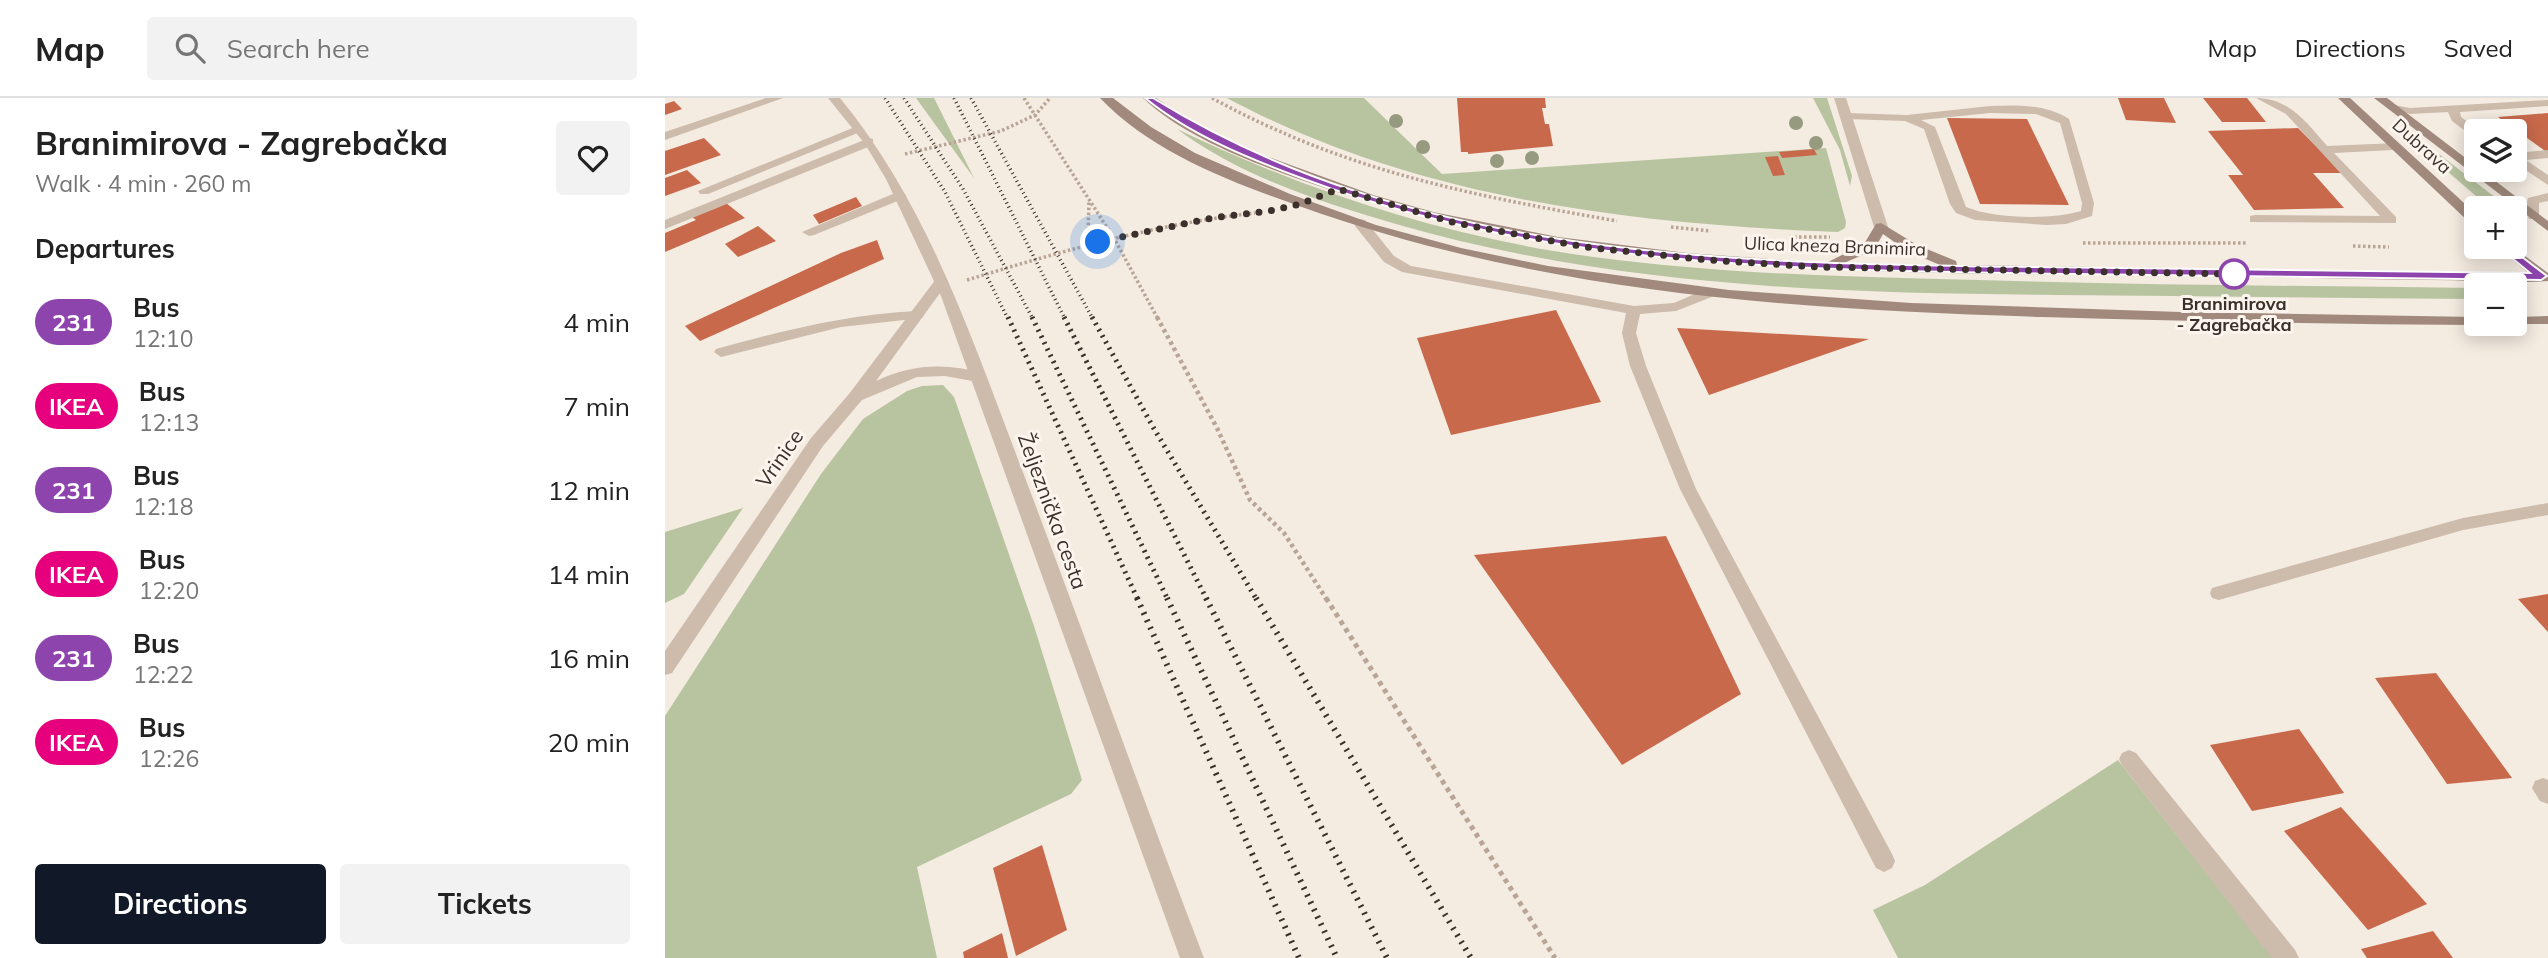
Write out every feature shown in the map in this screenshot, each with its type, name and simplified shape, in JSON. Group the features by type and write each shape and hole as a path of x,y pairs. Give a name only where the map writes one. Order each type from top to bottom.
{"main road":[{"path":"1106,98 1122,112 1168,142 1235,178 1300,204 1459,253 1562,272 1709,293 1943,308 2142,316 2464,321"},
{"name":"Ulica kneza Branimira","path":"1149,98 1201,131 1272,164 1338,189 1456,223 1585,247 1708,260 1818,267 2546,278"},
{"name":"Dubrava","path":"2344,98 2464,210"},
{"path":"2380,98 2548,227"},
{"path":"1818,267 1860,253 1869,247 1881,227 1930,257 1979,270"},
{"path":"2521,259 2546,278"},
{"path":"2527,321 2548,320"}],"street":[{"path":"665,136 777,98"},
{"name":"Željeznička cesta","path":"834,98 864,136 901,195 942,285 1192,958"},
{"path":"1840,98 1881,227"},
{"path":"2255,219 2391,220 2290,112 2262,98"},
{"path":"2444,98 2457,108"},
{"path":"2394,108 2410,111 2548,103"},
{"path":"1847,116 1907,118 2027,108 2040,104 2065,121 2088,203 2087,214 2076,218 2047,220 1975,216 1961,211 1929,127 1907,118"},
{"path":"2457,108 2453,113 2464,125"},
{"path":"704,191 864,136"},
{"path":"665,225 864,136"},
{"path":"2324,150 2393,146"},
{"path":"2527,156 2548,154"},
{"path":"2527,166 2548,181"},
{"path":"809,232 901,195"},
{"path":"2534,216 2531,210 2533,201 2548,197"},
{"path":"1360,223 1389,259 1407,269 1634,310 1676,307 1709,293"},
{"name":"Vrinice","path":"665,667 817,442 855,398 942,285"},
{"path":"1634,310 1629,333 1638,366 1688,489 1884,861"},
{"path":"721,352 829,323 874,316 917,315"},
{"path":"855,398 889,379 910,372 948,369 978,377"},
{"path":"2219,593 2463,524 2548,509"},
{"path":"2129,759 2287,958"}],"path":[{"path":"1024,98 1115,240 1217,428 1250,500 1284,533 1555,958"},
{"path":"881,162 1001,131 1035,115 1050,98"},
{"path":"1212,98 1291,138 1377,170 1499,201 1623,222"},
{"path":"1338,189 1377,170"},
{"path":"1082,245 1088,233 1088,199"},
{"path":"942,285 1082,245 1212,218 1300,204"},
{"path":"1664,227 1717,232"},
{"path":"1783,237 1837,237"},
{"path":"2373,247 2397,248"}],"green space":[{"path":"916,98 934,98 974,178"},
{"path":"1227,98 1364,98 1442,174 1826,148 1846,222 1845,228 1838,232 1681,222 1524,200 1447,182 1372,160 1298,132"},
{"path":"1813,98 1827,98 1852,176 1850,186 1840,150"},
{"path":"1177,129 1277,173 1380,210 1486,238 1540,249 1642,263 1834,276 2464,288 2464,299 1889,292 1641,274 1478,245 1367,216 1282,186 1202,146"},
{"path":"2412,141 2422,141 2464,173 2464,182 2475,182 2493,196 2476,196"},
{"path":"943,385 954,397 1034,626 1082,780 1071,794 917,867 937,958 665,958 665,716 821,474 863,419 907,391 922,386"},
{"path":"743,508 684,594 665,603 665,532"},
{"path":"2118,760 2273,958 1898,958 1873,910 1925,885"}],"building":[{"path":"1457,98 1545,98 1546,108 1542,108 1545,124 1549,124 1553,146 1468,154 1461,152"},
{"path":"2118,98 2164,98 2176,123 2126,120"},
{"path":"2203,98 2247,98 2266,122 2222,122"},
{"path":"674,101 682,109 665,115 665,104"},
{"path":"2548,113 2548,153 2527,138 2527,119 2498,117"},
{"path":"1947,118 2027,119 2069,205 1980,204"},
{"path":"2298,128 2343,173 2313,173 2344,208 2254,210 2228,175 2243,175 2208,131"},
{"path":"704,138 721,155 665,175 665,151"},
{"path":"1814,149 1817,155 1782,158 1779,152"},
{"path":"1778,156 1785,175 1773,176 1765,157"},
{"path":"687,170 701,183 665,196 665,178"},
{"path":"856,197 862,206 819,224 813,215"},
{"path":"726,203 745,218 665,252 665,233 696,220 692,217"},
{"path":"758,226 776,241 738,257 725,244"},
{"path":"877,240 884,259 700,341 685,326 841,253"},
{"path":"1556,310 1601,402 1451,435 1417,338"},
{"path":"1677,328 1869,339 1709,395"},
{"path":"1666,536 1741,694 1622,765 1474,555"},
{"path":"2548,594 2548,632 2518,599"},
{"path":"2436,673 2512,778 2447,784 2375,678"},
{"path":"2299,729 2344,793 2252,811 2210,745"},
{"path":"2341,807 2427,904 2368,930 2284,831"},
{"path":"1042,845 1067,930 1016,956 993,868"},
{"path":"2433,931 2453,958 2367,958 2361,949"},
{"path":"1002,933 1008,958 964,958 963,952"}],"railway":[{"path":"885,98 945,192 1008,319"},
{"path":"904,98 963,189 1033,318"},
{"path":"954,98 1065,319"},
{"path":"971,98 1093,319"},
{"path":"1008,317 1138,600"},
{"path":"1064,317 1207,600"},
{"path":"1092,317 1153,427 1257,600"},
{"path":"1033,318 1168,600"},
{"path":"1137,598 1299,958"},
{"path":"1167,598 1337,958"},
{"path":"1206,598 1387,958"},
{"path":"1256,598 1471,958"}],"bus line":[{"name":"231","path":"1149,98 1201,131 1272,164 1355,195 1456,223 1585,247 1708,260 1818,267 2271,275 2541,276 2520,259"}],"place":[{"name":"Branimirova - Zagrebačka","path":"2234,274"}],"route":[{"path":"1098,242 1212,218 1269,211 1300,204 1338,189 1456,223 1585,247 1708,260 1818,267 2234,274"}]}
